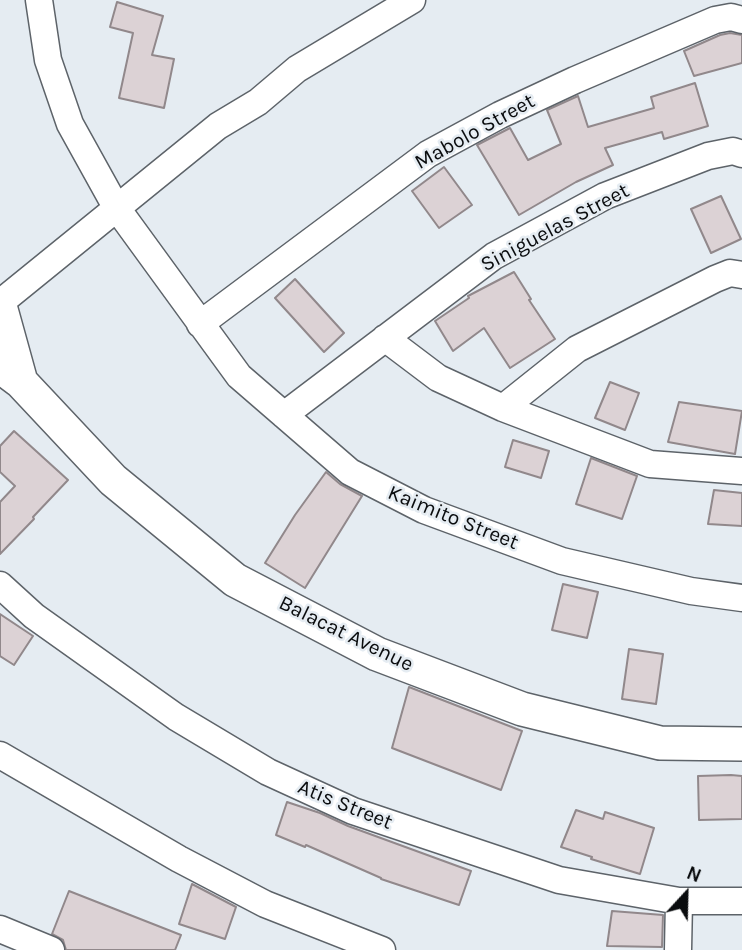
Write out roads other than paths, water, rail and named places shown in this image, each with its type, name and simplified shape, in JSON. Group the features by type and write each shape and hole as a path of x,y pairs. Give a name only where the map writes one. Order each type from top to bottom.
{"street":[{"name":"Kaimito Street","path":"39,0 48,60 70,124 116,207 239,376 350,472 424,510 562,561 691,591 742,598"},
{"path":"0,304 218,126 258,102 297,69 412,0"},
{"name":"Mabolo Street","path":"200,324 428,154 500,115 715,20 731,17 742,20"},
{"name":"Siniguelas Street","path":"284,415 494,256 606,196 708,156 733,151 742,154"},
{"path":"503,408 577,349 715,279 730,273 742,275"},
{"name":"Balacat Avenue","path":"0,304 11,374 113,480 235,580 377,654 522,709 660,743 742,744"},
{"path":"385,338 438,378 503,408 650,464 742,471"},
{"name":"Atis Street","path":"0,585 34,615 176,717 268,772 353,811 559,880 678,901 742,901"},
{"path":"0,755 179,859 265,904 382,950"},
{"path":"678,901 678,950"},
{"path":"0,929 51,950"}]}
